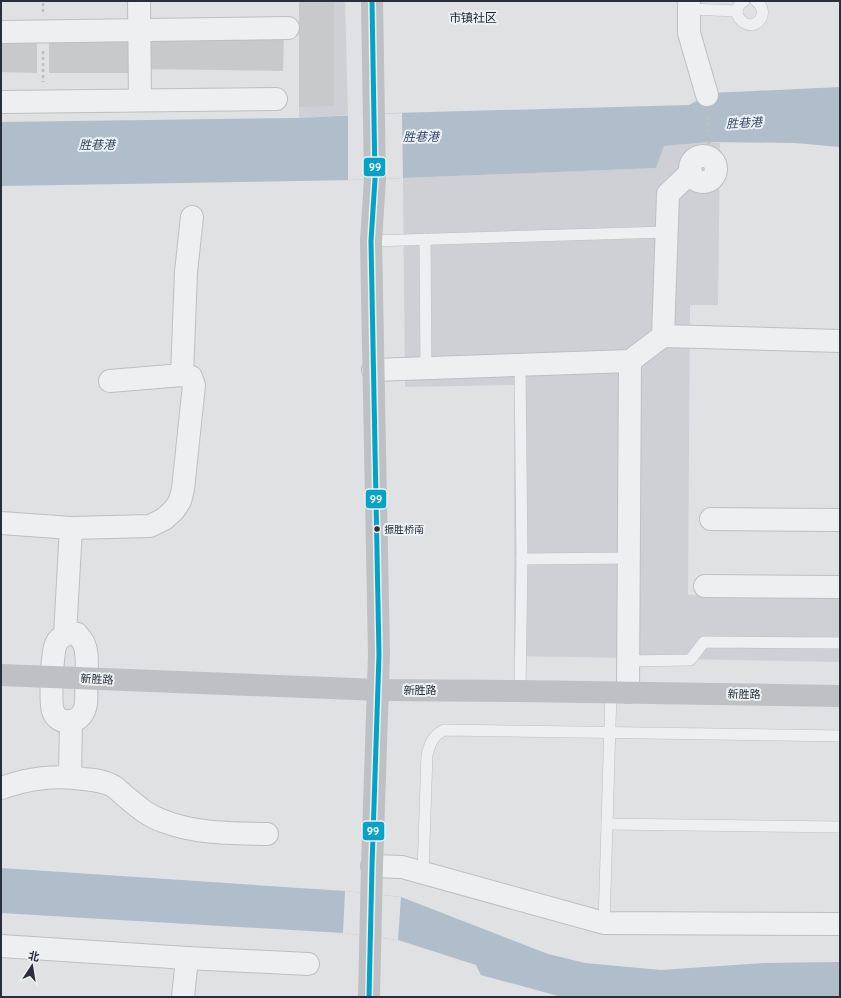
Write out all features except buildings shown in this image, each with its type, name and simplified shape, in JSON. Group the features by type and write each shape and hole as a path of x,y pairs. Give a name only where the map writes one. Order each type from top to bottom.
{"street":[{"path":"139,1 140,100"},
{"path":"370,997 372,866 379,690 371,241 375,179 372,1"},
{"path":"689,5 689,33 707,95"},
{"path":"1,32 288,28"},
{"path":"1,102 276,99"},
{"path":"663,336 668,194 700,157"},
{"path":"182,375 186,272 192,217"},
{"path":"373,370 630,361 663,336 840,341"},
{"path":"620,692 628,661 630,361"},
{"path":"1,522 78,528 150,526 164,520 174,510 180,502 183,489 194,384 191,378 182,375 110,381"},
{"path":"711,519 840,520"},
{"path":"71,635 78,528"},
{"path":"705,586 840,587"},
{"path":"71,635 84,643 87,656 86,702 83,713 79,719 67,721 56,717 53,711 53,656 56,643 71,635"},
{"name":"新胜路","path":"1,675 379,690 520,690 840,696"},
{"path":"65,776 67,721"},
{"path":"1,788 20,781 37,778 65,776 100,780 114,786 146,813 162,821 186,828 212,833 268,834"},
{"path":"372,866 402,867 423,872 604,923 840,924"},
{"path":"1,946 308,964"},
{"path":"184,997 187,958"}],"lane":[{"path":"744,1 741,3 737,11 740,20 743,23 752,25 756,24 762,17 763,13 762,8 756,1"},
{"path":"689,5 737,11"},
{"path":"371,241 666,232"},
{"path":"425,239 426,368"},
{"path":"520,365 522,559 520,690"},
{"path":"522,559 629,558"},
{"path":"628,661 690,660 704,642 840,643"},
{"path":"604,923 610,733 620,692"},
{"path":"423,872 427,755 430,744 436,734 444,730 840,736"},
{"path":"607,824 840,827"}],"path":[{"path":"700,157 707,95"}],"shaded area":[{"path":"299,1 345,1 348,115 299,118"},
{"path":"709,142 720,143 718,305 690,305 688,595 840,594 840,662 514,656 514,385 405,387 403,178 656,168 664,146"}],"water":[{"name":"胜巷港","path":"840,87 840,147 795,143 709,142 664,146 656,168 354,180 1,186 1,122 299,118 395,113 689,105 711,93"},
{"path":"1,868 345,891 401,897 548,954 585,963 661,970 764,963 840,962 840,997 562,997 481,975 476,965 398,940 343,933 1,913"}],"pier":[{"path":"402,113 403,178 348,180 348,115"},
{"path":"345,891 401,897 398,940 343,933"}],"transit line":[{"name":"99","path":"369,997 379,655 371,241 375,179 372,1"}],"place":[{"name":"振胜桥南","path":"377,529"}],"district":[{"name":"市镇社区","path":"473,18"}]}
